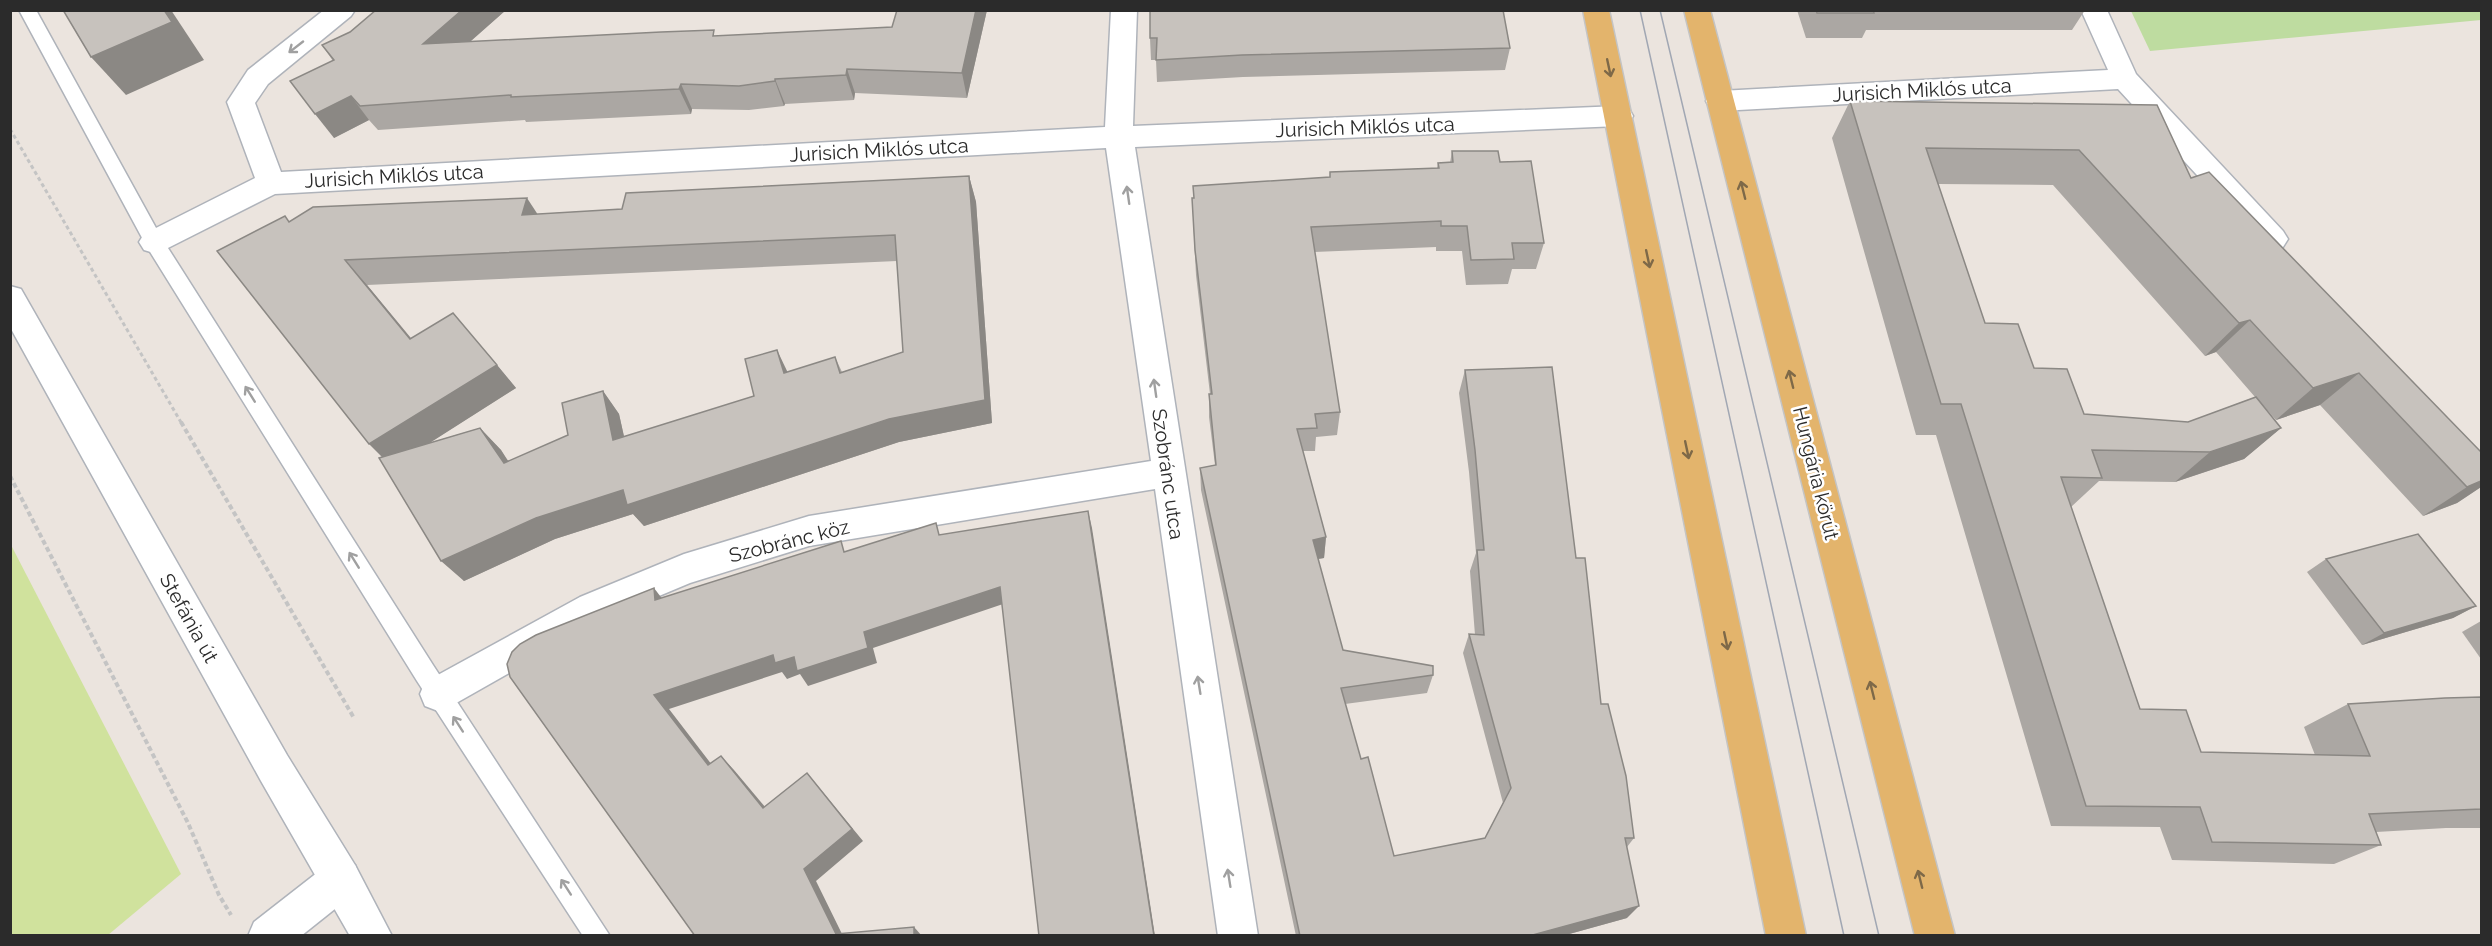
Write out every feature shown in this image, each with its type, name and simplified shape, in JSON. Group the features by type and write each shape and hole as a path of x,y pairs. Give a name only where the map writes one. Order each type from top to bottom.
{"main road":[{"path":"1596,10 1786,936"},
{"name":"Hungária körút","path":"1697,10 1935,936"}],"street":[{"path":"271,183 241,102 258,77 342,10"},
{"name":"Szobránc utca","path":"1124,10 1119,137 1167,473 1238,936"},
{"path":"2094,10 2125,79 2287,255"},
{"name":"Jurisich Miklós utca","path":"1720,101 2125,79"},
{"name":"Jurisich Miklós utca","path":"154,242 271,183 1119,137 1619,116"},
{"name":"Stefánia út","path":"10,298 274,768 341,879 372,936"},
{"name":"Szobránc köz","path":"438,694 592,608 684,569 809,531 1167,473"},
{"path":"252,931 341,879"}],"lane":[{"path":"27,10 154,242 438,694 598,936"}],"path":[{"path":"10,129 354,718"},
{"path":"10,476 188,823 219,895 252,931"}],"green space":[{"path":"2481,10 2481,20 2150,51 2131,11"},
{"path":"11,545 181,874 108,935 11,935"}],"building":[{"path":"63,10 164,10 172,22 91,57"},
{"path":"376,10 462,10 423,44 714,30 713,36 892,27 897,10 976,10 962,73 847,69 846,75 775,79 775,81 739,86 681,84 679,89 511,97 511,95 360,106 351,96 315,114 290,81 334,60 322,45 350,32"},
{"path":"1150,10 1503,10 1510,48 1242,55 1156,60 1157,38 1150,38"},
{"path":"1816,10 1873,10 1874,13 1817,13"},
{"path":"1850,101 2157,105 2191,178 2209,172 2481,452 2481,481 2467,487 2359,373 2313,388 2250,320 2239,323 2079,150 1926,148 1985,323 2018,324 2034,368 2067,369 2084,414 2188,422 2256,397 2281,428 2210,452 2092,450 2102,478 2061,477 2140,709 2186,710 2201,752 2370,756 2348,704 2481,697 2481,809 2369,814 2381,845 2212,842 2200,807 2086,806 1961,404 1941,404"},
{"path":"1452,151 1498,151 1500,162 1531,161 1544,243 1512,243 1514,259 1471,260 1467,226 1441,226 1441,221 1311,227 1340,412 1315,414 1317,428 1297,429 1326,537 1313,540 1343,650 1433,666 1433,675 1341,688 1361,759 1368,757 1394,856 1485,838 1511,788 1469,634 1484,635 1477,550 1484,550 1465,370 1552,367 1576,558 1585,558 1601,704 1608,704 1626,776 1634,838 1625,838 1639,906 1529,936 1300,936 1200,468 1216,465 1209,394 1212,394 1195,250 1193,186 1330,177 1330,172 1439,168 1438,163 1453,162"},
{"path":"969,176 985,400 889,419 627,505 623,490 536,518 441,561 379,458 480,428 504,463 568,435 562,403 603,391 613,440 754,396 745,359 777,350 784,373 835,357 840,373 903,352 895,235 345,260 410,339 453,313 497,365 369,444 217,251 285,216 289,222 313,207 527,198 522,215 622,209 626,193"},
{"path":"1088,511 1154,936 1039,936 1000,587 864,632 868,648 797,671 794,657 775,663 773,655 654,695 708,765 721,756 763,808 807,773 852,829 804,869 836,934 914,927 914,936 695,936 510,677 507,664 512,652 520,644 536,635 654,588 655,600 841,541 844,552 936,523 939,535"},
{"path":"2418,534 2476,606 2384,633 2326,559"}],"tram line":[{"path":"1640,10 1844,936"},
{"path":"1660,10 1879,936"}]}
